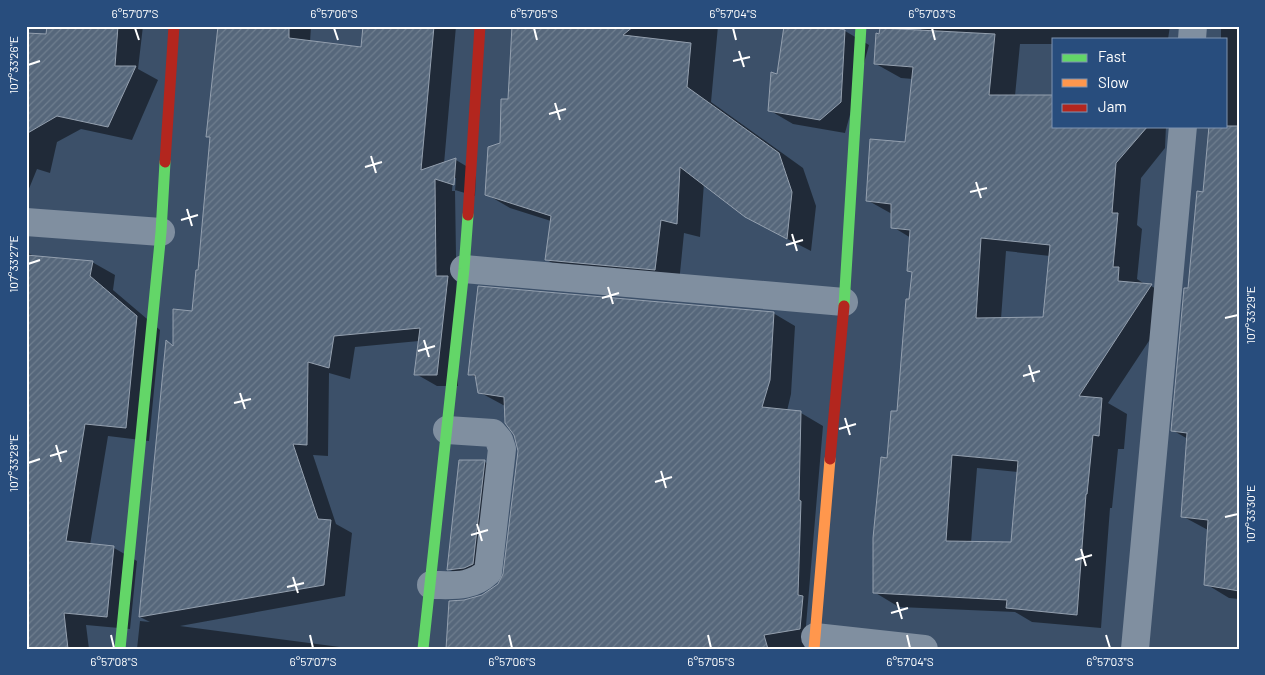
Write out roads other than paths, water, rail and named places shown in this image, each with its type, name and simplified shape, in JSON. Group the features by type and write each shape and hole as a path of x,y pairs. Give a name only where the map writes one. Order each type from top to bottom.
{"street":[{"path":"120,649 162,232 174,26"},
{"path":"423,649 464,269 480,26"},
{"path":"861,26 844,302 815,643 924,649"},
{"path":"1134,649 1183,128"},
{"path":"26,222 162,232"},
{"path":"464,269 844,302"},
{"path":"431,585 468,584 480,579 488,572 502,449 499,440 493,433 448,430"}]}
